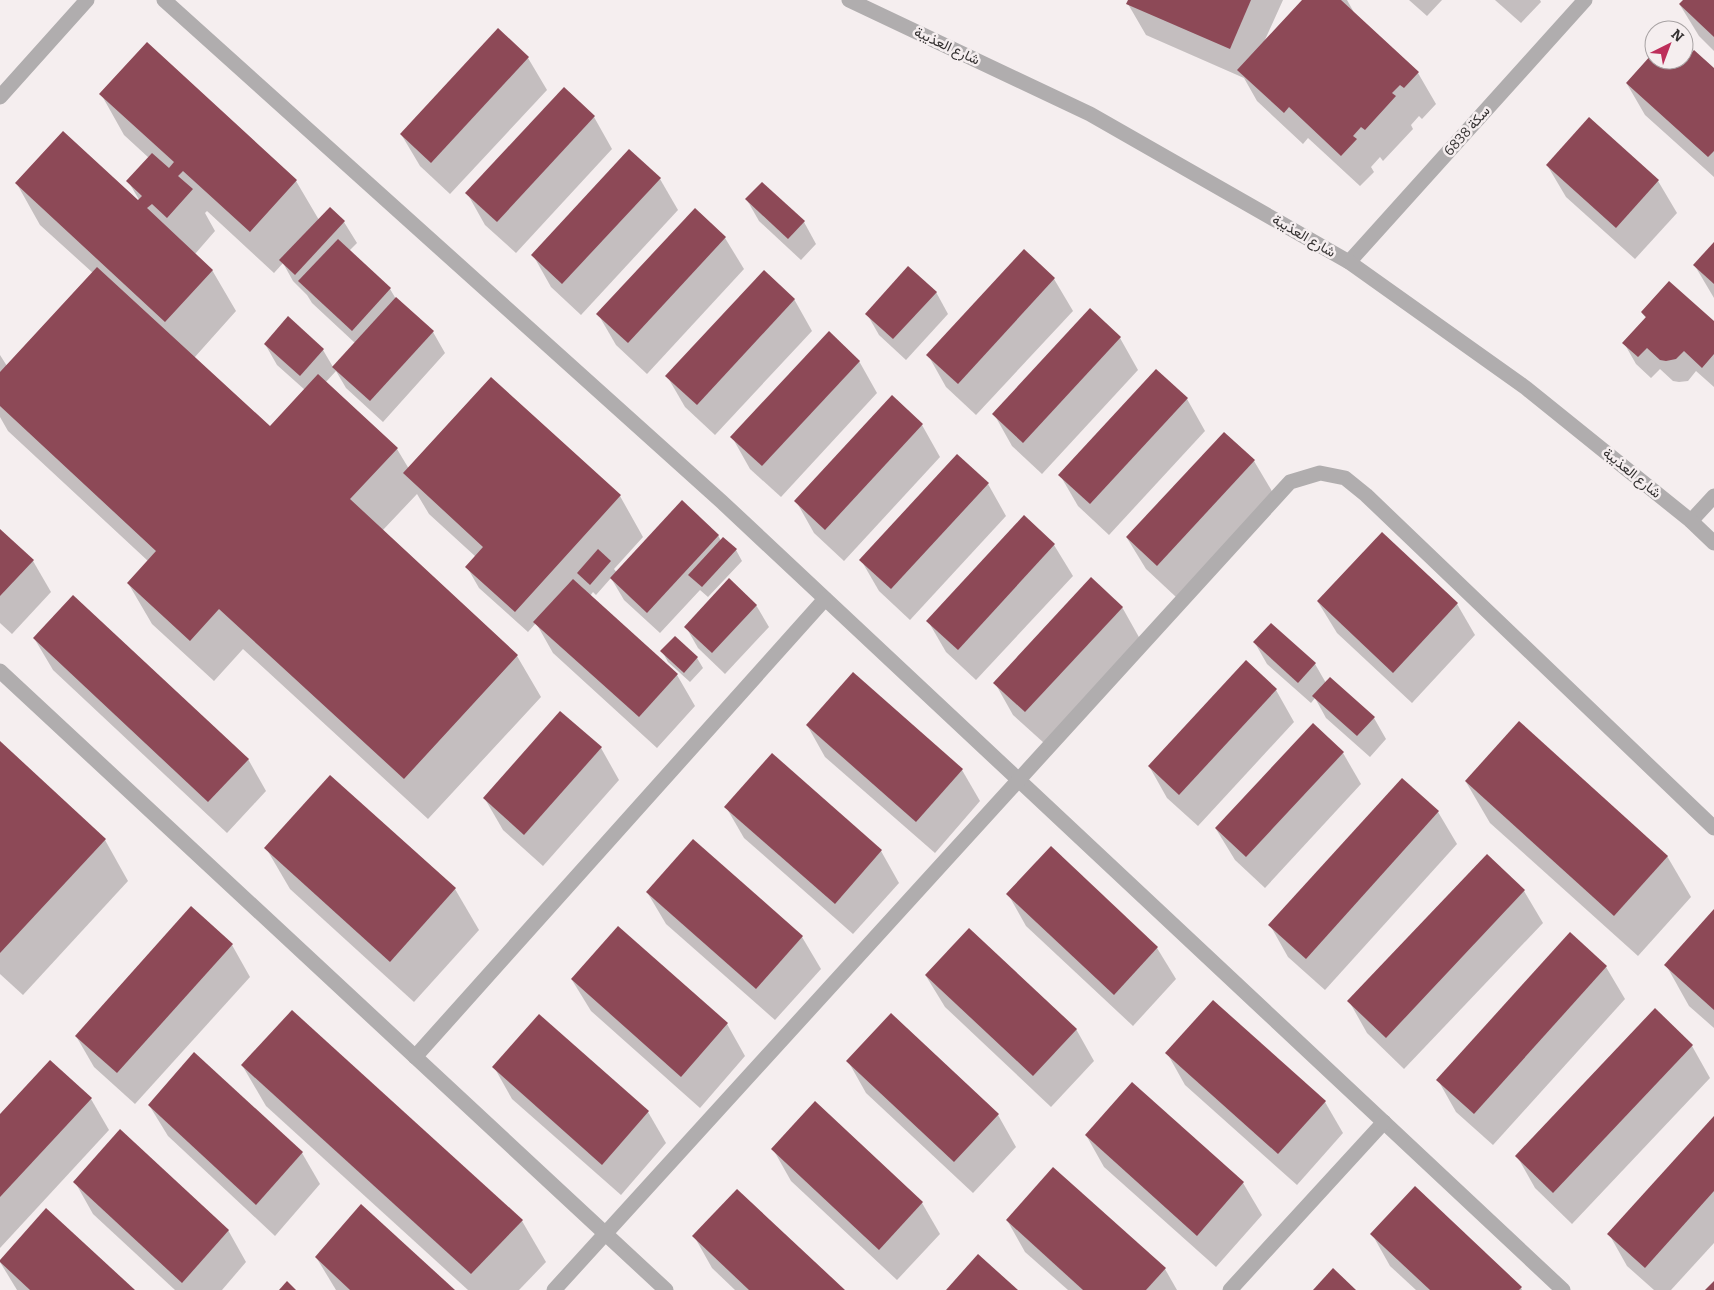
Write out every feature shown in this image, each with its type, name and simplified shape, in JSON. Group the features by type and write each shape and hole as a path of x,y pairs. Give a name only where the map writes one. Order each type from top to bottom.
{"street":[{"path":"0,97 87,0"},
{"path":"164,0 707,488 1563,1290"},
{"name":"شارع العذيبة","path":"849,0 1090,114 1349,262 1526,388 1691,521 1714,543"},
{"name":"سكة 6838","path":"1349,262 1585,0"},
{"path":"554,1290 1290,482 1320,473 1345,478 1366,494 1714,828"},
{"path":"1691,521 1714,496"},
{"path":"415,1056 825,599"},
{"path":"0,671 666,1290"},
{"path":"1230,1290 1384,1122"}],"building":[{"path":"1128,0 1251,0 1230,49 1126,4"},
{"path":"1302,0 1341,0 1419,72 1404,88 1400,85 1392,93 1396,96 1365,130 1361,127 1353,136 1357,139 1341,156 1289,107 1284,113 1237,70"},
{"path":"1683,0 1714,0 1714,37 1679,4"},
{"path":"498,28 529,57 431,163 400,134"},
{"path":"147,42 297,180 250,232 183,171 178,176 193,189 167,218 152,204 147,208 213,270 165,322 15,183 63,131 138,200 142,196 126,181 152,153 169,168 174,162 99,94"},
{"path":"1694,50 1714,68 1714,151 1708,157 1626,83 1644,63 1644,70 1694,70"},
{"path":"564,87 595,116 497,222 465,193"},
{"path":"1589,117 1659,180 1616,228 1546,165"},
{"path":"629,149 661,178 562,284 531,255"},
{"path":"762,182 805,221 788,239 745,199"},
{"path":"330,207 345,221 295,275 279,260"},
{"path":"695,208 726,237 628,343 596,314"},
{"path":"338,239 391,288 352,331 298,281"},
{"path":"1714,242 1714,284 1693,265"},
{"path":"1024,249 1055,278 958,384 926,355"},
{"path":"908,266 937,292 893,339 865,314"},
{"path":"97,267 270,426 318,374 398,448 350,499 518,655 404,779 219,609 190,641 127,583 156,551 0,406 0,372"},
{"path":"764,270 795,299 697,405 665,376"},
{"path":"1669,281 1714,321 1714,354 1702,368 1684,351 1676,359 1666,361 1660,360 1647,348 1638,357 1622,343 1646,317 1641,312"},
{"path":"396,297 434,331 370,401 332,367"},
{"path":"1090,308 1121,337 1023,443 992,414"},
{"path":"288,316 324,349 300,376 264,344"},
{"path":"829,331 860,361 762,466 730,437"},
{"path":"1156,369 1188,398 1090,504 1058,475"},
{"path":"491,377 621,495 515,612 465,567 483,547 403,473"},
{"path":"892,395 923,424 825,530 794,501"},
{"path":"1224,432 1255,460 1157,566 1126,537"},
{"path":"957,454 989,483 891,589 859,560"},
{"path":"682,500 719,535 647,613 610,578"},
{"path":"1024,515 1055,544 958,650 926,621"},
{"path":"0,529 34,560 0,596"},
{"path":"1382,532 1458,603 1393,673 1317,601"},
{"path":"723,537 737,549 702,587 688,575"},
{"path":"598,549 611,561 590,585 577,573"},
{"path":"1091,577 1123,607 1025,712 993,683"},
{"path":"729,578 757,605 712,653 684,627"},
{"path":"573,579 678,674 639,717 533,622"},
{"path":"73,595 249,759 208,802 33,638"},
{"path":"1271,623 1316,663 1298,683 1253,642"},
{"path":"675,636 698,657 684,673 660,651"},
{"path":"1246,660 1277,689 1179,795 1148,766"},
{"path":"853,672 963,769 916,822 806,725"},
{"path":"1330,677 1375,717 1357,736 1312,696"},
{"path":"560,711 602,747 524,835 483,798"},
{"path":"1519,721 1668,856 1614,916 1465,781"},
{"path":"1313,723 1344,752 1246,857 1215,828"},
{"path":"0,741 106,839 0,953"},
{"path":"772,753 882,850 835,904 724,807"},
{"path":"330,775 456,888 390,962 264,848"},
{"path":"1402,778 1439,811 1306,959 1268,925"},
{"path":"693,839 803,936 756,989 646,892"},
{"path":"1051,846 1158,947 1114,995 1006,894"},
{"path":"1487,854 1525,890 1386,1038 1347,1001"},
{"path":"191,906 233,944 117,1073 75,1036"},
{"path":"1714,909 1714,1010 1664,965"},
{"path":"618,926 728,1023 681,1077 571,979"},
{"path":"969,928 1077,1029 1033,1076 925,975"},
{"path":"1570,932 1607,966 1474,1114 1436,1080"},
{"path":"1213,1000 1326,1101 1278,1154 1165,1053"},
{"path":"1655,1008 1693,1045 1553,1193 1515,1156"},
{"path":"292,1010 523,1220 471,1274 241,1065"},
{"path":"891,1013 999,1114 954,1162 846,1061"},
{"path":"539,1014 649,1111 602,1165 492,1067"},
{"path":"194,1052 303,1152 256,1205 148,1105"},
{"path":"50,1060 92,1098 0,1197 0,1114"},
{"path":"1132,1082 1244,1182 1197,1236 1085,1135"},
{"path":"815,1101 923,1202 879,1250 771,1149"},
{"path":"1714,1116 1714,1191 1645,1268 1607,1234"},
{"path":"120,1129 229,1230 182,1283 73,1182"},
{"path":"1053,1167 1166,1268 1146,1290 1083,1290 1006,1220"},
{"path":"1415,1186 1522,1287 1519,1290 1430,1290 1370,1234"},
{"path":"737,1189 845,1290 749,1290 692,1236"},
{"path":"361,1204 455,1290 350,1290 315,1257"},
{"path":"46,1208 135,1290 30,1290 0,1260"},
{"path":"978,1254 1018,1290 946,1290"},
{"path":"1333,1268 1356,1290 1313,1290"},
{"path":"287,1281 296,1290 279,1290"},
{"path":"1714,1281 1714,1290 1705,1290"}]}
